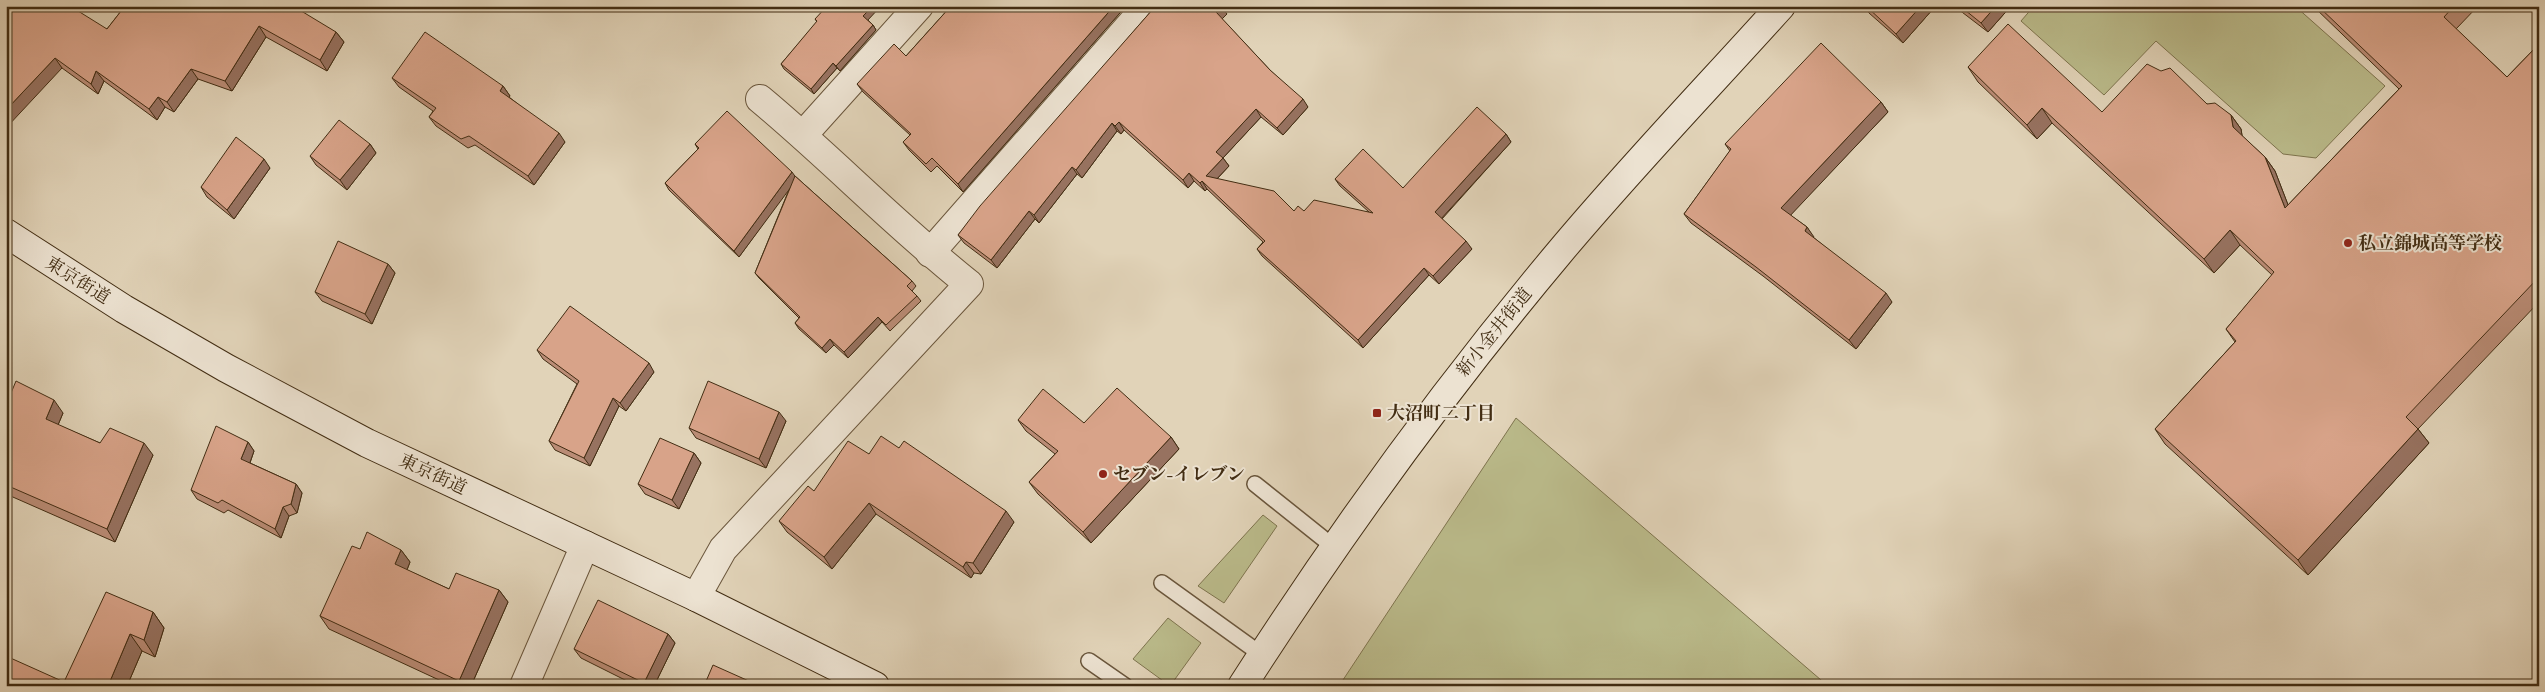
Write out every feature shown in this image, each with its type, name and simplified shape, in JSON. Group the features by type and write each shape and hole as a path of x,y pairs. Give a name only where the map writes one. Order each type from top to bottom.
{"main road":[{"path":"803,135 919,6"},
{"path":"930,253 1147,6"},
{"name":"新小金井街道","path":"1242,686 1381,479 1469,363 1560,251 1781,6"},
{"path":"696,597 723,549 969,284 930,253 803,135 760,99"},
{"name":"東京街道","path":"6,233 124,309 226,368 367,443 696,597 875,686"},
{"path":"524,686 585,545"}],"lane":[{"path":"1255,484 1335,548"},
{"path":"1162,583 1262,655"},
{"path":"1090,662 1125,686"}],"green space":[{"path":"2034,6 2295,6 2385,86 2316,158 2283,154 2156,41 2104,95 2021,21"},
{"path":"1516,418 1828,686 1339,686"},
{"path":"1263,515 1277,526 1224,603 1198,586"},
{"path":"1168,618 1201,643 1170,686 1133,659"}],"building":[{"path":"6,6 70,6 107,29 125,6 293,6 336,32 320,60 259,26 225,81 191,69 167,102 158,97 149,109 96,71 91,84 55,58 6,110"},
{"path":"827,6 873,6 863,16 873,25 836,66 833,63 811,89 781,64"},
{"path":"951,6 1114,6 958,184 932,158 926,164 903,142 911,134 857,84 894,44 906,56"},
{"path":"1154,6 1221,6 1216,12 1270,70 1303,99 1277,128 1256,109 1216,152 1223,158 1206,176 1274,191 1294,211 1298,206 1304,211 1314,200 1373,213 1335,179 1363,149 1403,188 1477,107 1506,134 1435,212 1466,241 1433,276 1424,268 1358,340 1257,249 1265,241 1202,181 1200,183 1189,173 1183,180 1119,122 1115,126 1112,123 1076,170 1072,167 1034,215 1029,211 991,260 958,235 980,206"},
{"path":"1866,6 1921,6 1896,34"},
{"path":"1960,6 1996,6 1981,23"},
{"name":"私立錦城高等学校","path":"2318,6 2454,6 2444,17 2507,77 2539,44 2539,277 2406,417 2418,429 2298,560 2155,429 2236,341 2226,329 2274,272 2230,230 2204,259 2042,108 2027,125 1968,67 2008,24 2102,112 2147,64 2161,71 2170,68 2207,104 2215,103 2231,115 2233,127 2265,157 2285,208 2402,86"},
{"path":"425,32 503,86 500,91 559,133 528,176 469,136 461,139 429,117 436,108 392,78"},
{"path":"1821,43 1881,102 1781,208 1807,227 1805,231 1886,293 1849,340 1756,267 1684,214 1731,149 1725,144"},
{"path":"727,111 792,172 734,251 665,183 699,148 695,144"},
{"path":"339,120 370,144 340,180 310,156"},
{"path":"236,137 264,159 227,210 201,187"},
{"path":"795,176 912,281 907,286 917,296 886,325 878,317 844,352 830,339 822,348 795,323 800,317 755,273"},
{"path":"338,241 388,264 365,314 315,292"},
{"path":"570,306 649,363 620,403 613,398 584,458 549,441 579,381 537,350"},
{"path":"16,381 54,400 46,419 100,443 110,428 144,443 107,529 6,485 6,405"},
{"path":"708,381 779,412 759,459 689,428"},
{"path":"1117,388 1171,437 1083,532 1029,482 1058,451 1018,420 1043,389 1084,423"},
{"path":"216,426 248,442 241,459 296,484 291,504 283,507 275,529 222,500 218,503 191,490"},
{"path":"881,436 899,448 904,441 1006,511 973,563 966,562 963,567 869,503 824,557 779,521 808,486 814,491 848,441 869,454"},
{"path":"660,438 694,453 672,500 638,484"},
{"path":"367,532 401,550 395,564 449,589 456,573 499,590 459,681 320,616 352,546 360,549"},
{"path":"106,592 153,612 144,640 130,634 108,686 6,686 6,656 64,682"},
{"path":"598,600 668,634 644,683 574,649"},
{"path":"713,665 760,686 704,686"}],"place":[{"name":"私立錦城高等学校","path":"2348,243"},
{"name":"大沼町二丁目","path":"1377,413"},
{"name":"セブン-イレブン","path":"1103,474"}]}
